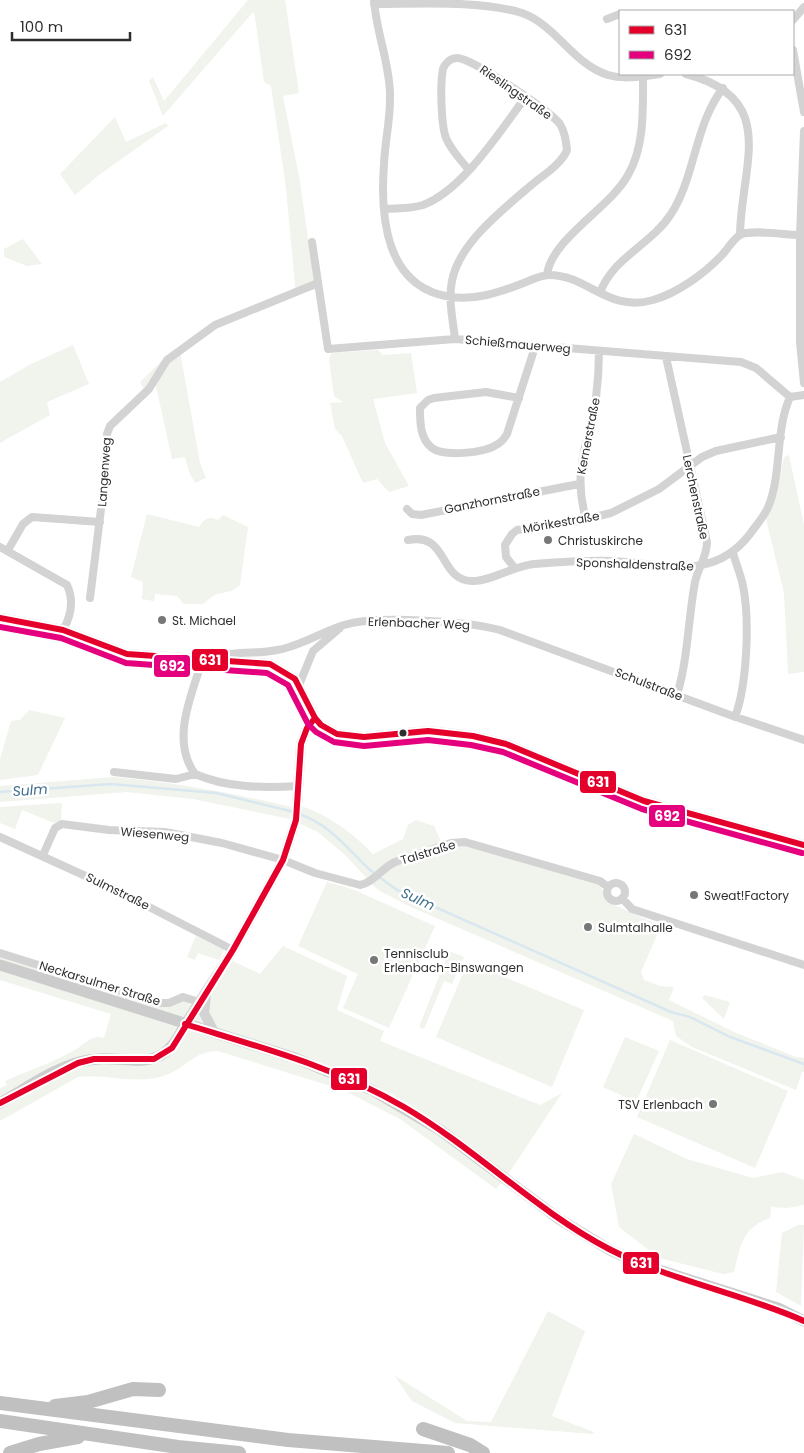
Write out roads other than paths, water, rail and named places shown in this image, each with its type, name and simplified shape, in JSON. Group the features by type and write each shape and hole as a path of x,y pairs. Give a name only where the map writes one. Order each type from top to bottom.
{"highway":[{"path":"32,1408 88,1402 133,1389 159,1390"},
{"path":"0,1403 288,1440 448,1453"},
{"path":"0,1421 89,1435 239,1453"},
{"path":"422,1428 470,1445 483,1453"},
{"path":"10,1453 39,1444 89,1435"}],"main road":[{"path":"0,965 295,1058 363,1086 396,1102 481,1158 559,1219 610,1250 640,1264 778,1308 804,1321"},
{"path":"0,1103 47,1076 78,1063 94,1059 154,1059 172,1048 185,1024"}],"street":[{"path":"547,275 550,262 563,245 579,227 615,195 634,163 641,134 643,76 608,75 593,67 539,21 500,7 374,2 390,93 383,170 385,208 391,247 402,270 420,287 451,297 472,298 488,295 547,275 575,282 610,299 625,302 648,301 666,295 703,272 740,235 750,233 800,235"},
{"path":"794,19 804,8"},
{"path":"607,19 619,14"},
{"path":"794,56 804,112"},
{"name":"Rieslingstraße","path":"455,339 451,297 455,272 470,244 492,220 565,154 566,141 559,123 470,60 457,58 446,64 443,76 444,131 454,151 468,169"},
{"path":"690,75 705,79 723,88 736,100 743,110 748,127 749,148 740,235"},
{"path":"600,293 611,273 665,222 672,212 687,181 707,112 723,88"},
{"path":"385,208 407,208 434,200 468,169 525,98"},
{"path":"804,131 800,235 804,383"},
{"name":"Schießmauerweg","path":"312,242 328,349 455,339 749,364 790,398"},
{"name":"Langenweg","path":"90,598 100,522 107,434 110,426 144,395 167,360 214,325 318,283"},
{"path":"519,398 486,392 428,400 420,408 422,432 431,447 444,453 490,448 503,440 507,434 519,398 535,347"},
{"name":"Kernerstraße","path":"586,519 579,484 580,467 596,398 599,351"},
{"name":"Lerchenstraße","path":"666,356 707,542 705,557 695,580 684,667 677,695"},
{"path":"735,717 742,686 746,622 743,586 733,553 747,537 769,505 777,473 781,437 790,398 804,395"},
{"name":"Mörikestraße","path":"514,567 505,551 505,544 512,534 525,528 586,519 632,504 659,488 690,465 716,451 781,437"},
{"name":"Ganzhornstraße","path":"407,509 412,514 421,515 579,484"},
{"path":"64,630 71,610 70,591 67,585 4,548 23,524 32,517 100,522"},
{"name":"Sponshaldenstraße","path":"408,540 422,538 429,540 454,573 466,580 478,581 514,567 592,561 700,566 713,563 733,553"},
{"path":"0,618 64,630 127,654 158,658 209,659 270,664 291,676 299,685 315,718 328,731 347,736 428,731 473,736 506,744 644,801 804,845"},
{"name":"Erlenbacher Weg","path":"209,659 223,654 252,654 292,647 343,625 359,622 448,622 494,628"},
{"path":"299,685 313,651 343,625"},
{"name":"Schulstraße","path":"494,628 735,717 804,740"},
{"path":"195,774 186,757 184,723 209,659"},
{"path":"185,1024 233,950 283,860 298,808 301,744 307,728 315,718"},
{"path":"114,772 176,779 195,774 220,782 259,787 298,786"},
{"name":"Wiesenweg","path":"42,855 55,828 62,824 187,836 247,849 283,860"},
{"name":"Sulmstraße","path":"0,837 42,855 233,950"},
{"name":"Talstraße","path":"283,860 315,874 352,885 365,884 386,866 451,843 465,842 600,881 608,887 609,898 616,901 622,898 625,892 623,886 615,883 608,887"},
{"name":"Talstraße","path":"622,898 632,909 804,965"},
{"name":"Neckarsulmer Straße","path":"0,953 160,1003 169,1003 184,996 199,1002"},
{"path":"206,992 204,1013 212,1028 211,1032"}],"waterway":[{"name":"Sulm","path":"0,792 111,784 216,793 294,812"},
{"name":"Sulm","path":"299,814 310,818 329,830 369,869 397,890 671,1012 690,1017 730,1037 804,1064"}],"place":[{"name":"Christuskirche","path":"548,540"},
{"name":"St. Michael","path":"162,620"},
{"name":"Sweat!Factory","path":"694,895"},
{"name":"Sulmtalhalle","path":"588,927"},
{"name":"Tennisclub Erlenbach-Binswangen","path":"374,960"},
{"name":"TSV Erlenbach","path":"713,1104"}]}
